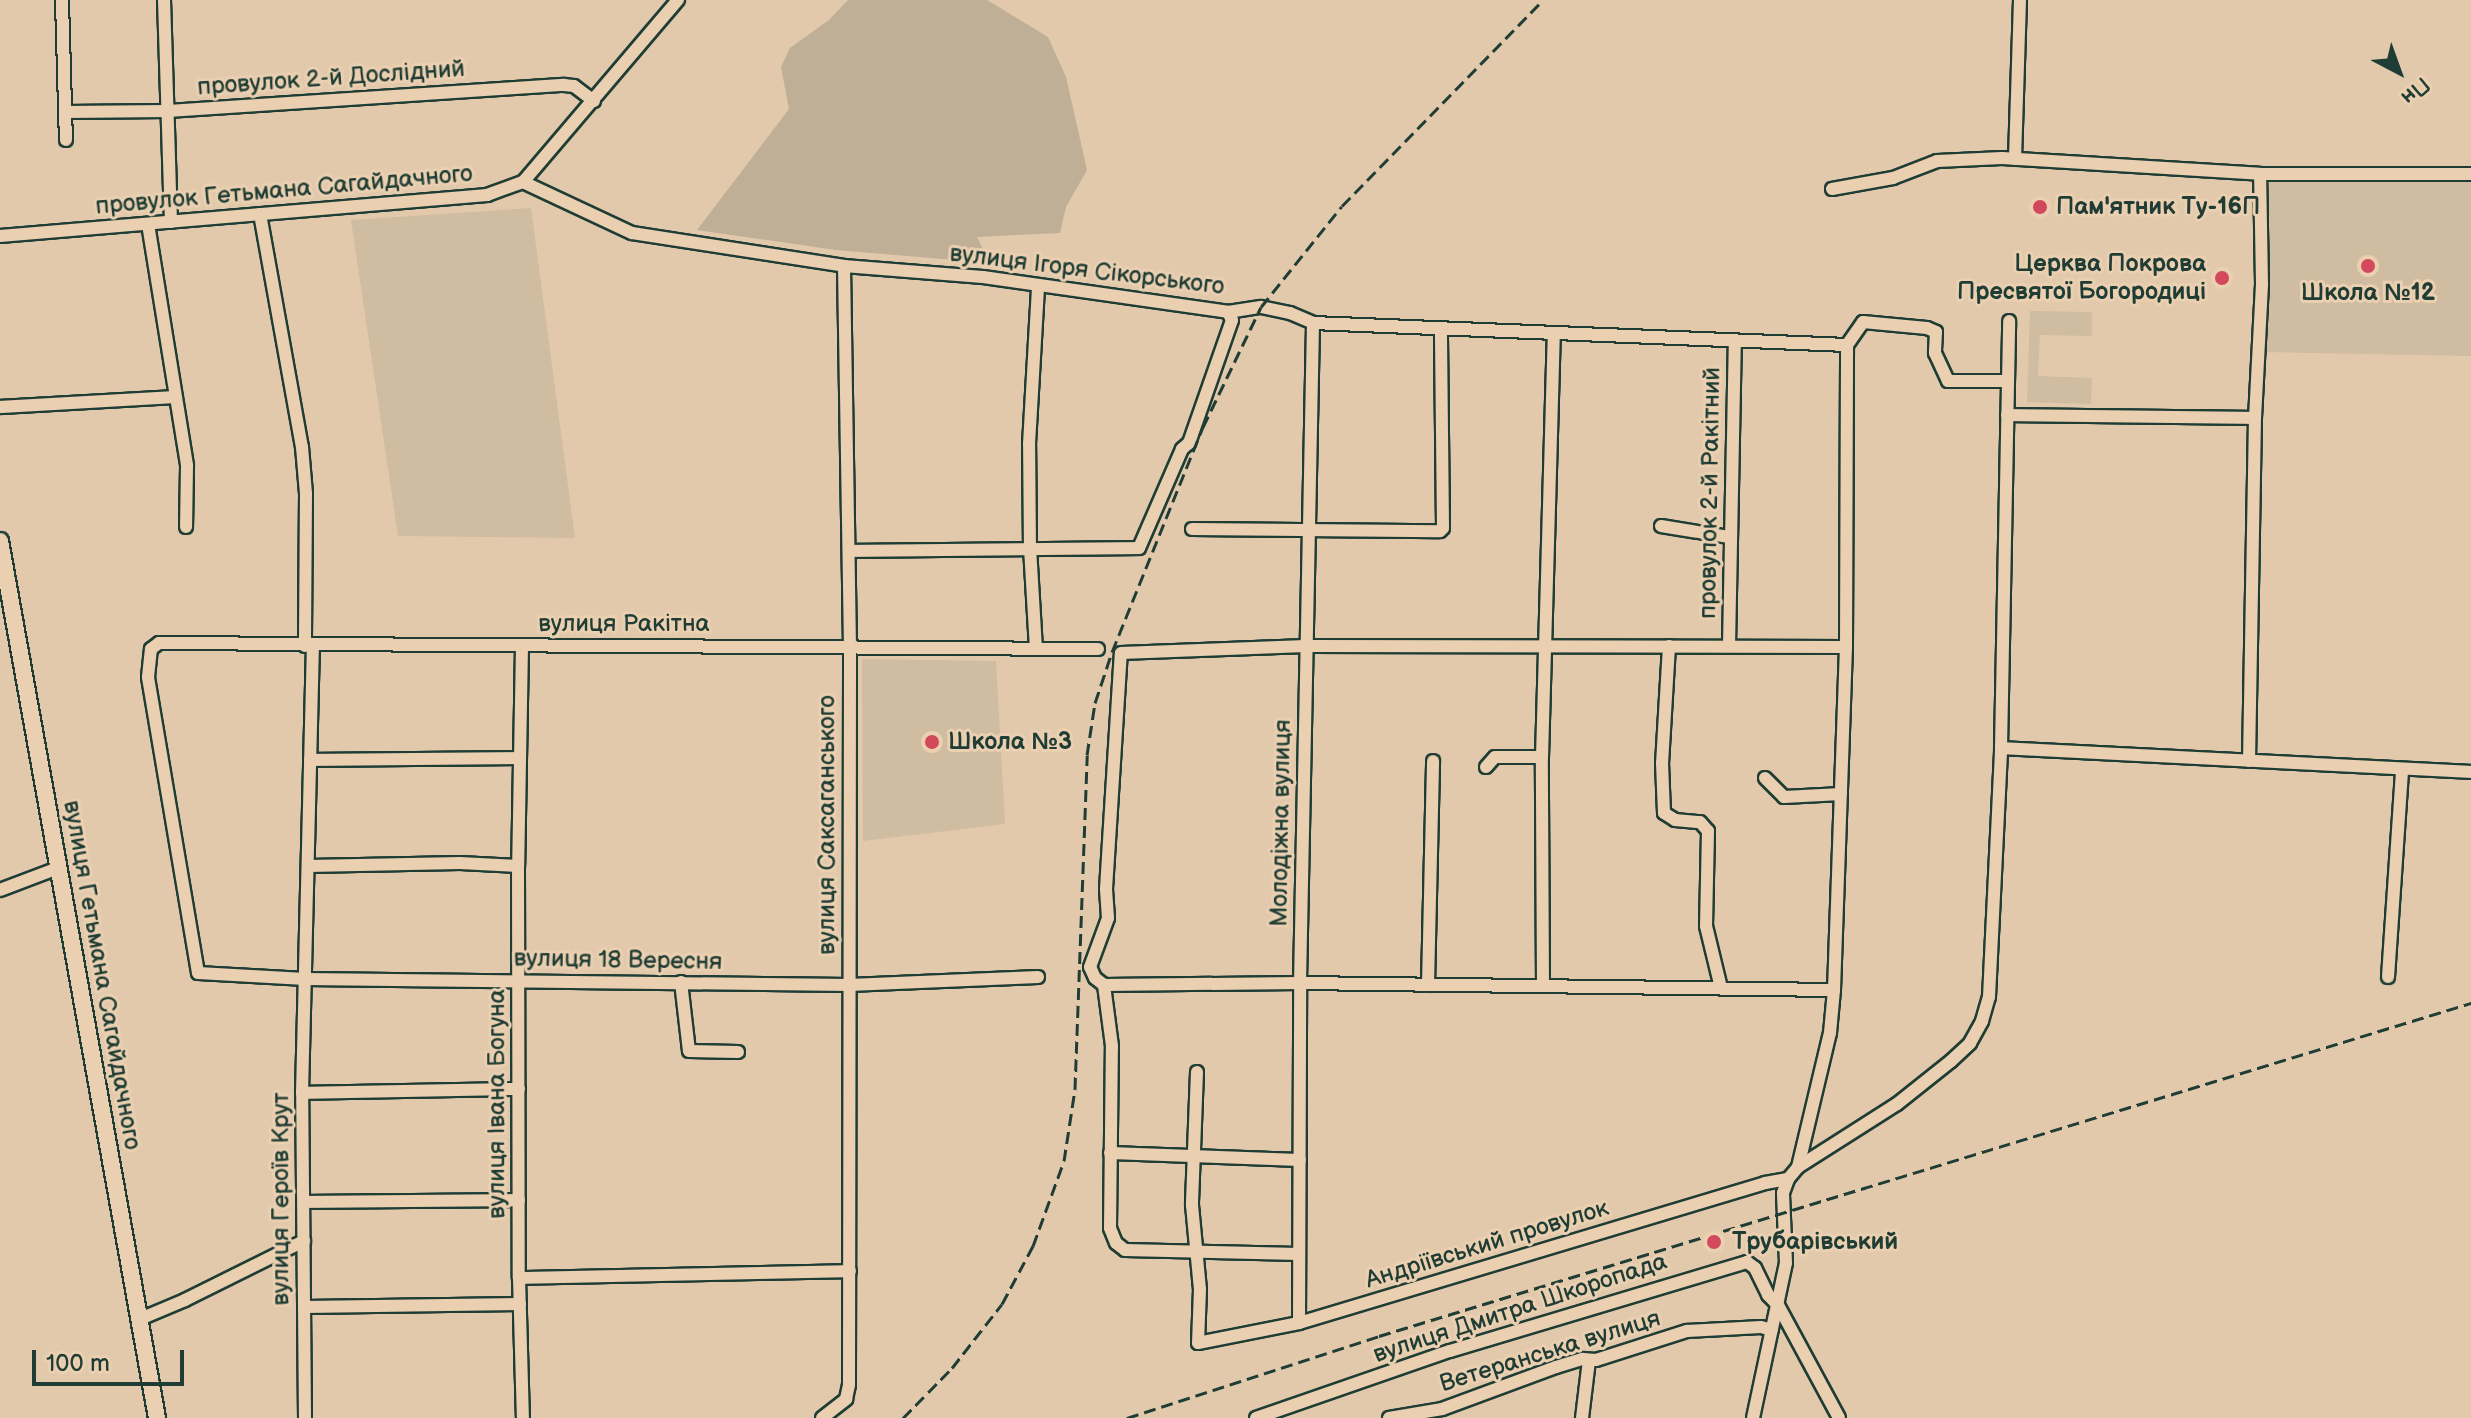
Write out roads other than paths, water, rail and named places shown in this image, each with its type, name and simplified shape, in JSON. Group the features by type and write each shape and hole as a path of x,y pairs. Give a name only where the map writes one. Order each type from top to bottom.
{"main road":[{"name":"вулиця Гетьмана Сагайдачного","path":"0,541 4,584 157,1418"}],"street":[{"path":"62,0 66,140"},
{"path":"164,0 171,222"},
{"name":"провулок Гетьмана Сагайдачного","path":"0,236 487,195 523,182 678,0"},
{"path":"2015,159 2020,0"},
{"name":"провулок 2-й Дослідний","path":"66,112 168,111 564,85 574,86 594,101"},
{"path":"1832,189 1893,178 1937,161 2015,159 2260,174 2471,174"},
{"path":"2249,761 2255,418 2262,284 2260,174"},
{"name":"вулиця Ігоря Сікорського","path":"523,182 632,233 844,266 983,277 1228,312 1261,307 1290,313 1313,323 1847,345"},
{"name":"вулиця Героїв Крут","path":"260,214 302,447 306,494 310,760 302,1093 305,1418"},
{"path":"148,224 187,466 186,527"},
{"name":"вулиця Саксаганського","path":"822,1418 846,1399 849,1385 850,648 844,266"},
{"path":"1036,649 1030,549 1029,444 1038,286"},
{"path":"849,551 1139,548 1182,449 1189,443 1232,320 1228,312"},
{"path":"1753,1418 1786,1263 1783,1193 1788,1179 1798,1167 1897,1104 1970,1043 1982,1021 1992,969 2001,748 2009,321"},
{"path":"1798,1167 1830,1033 1834,990 1846,647 1847,345 1863,322 1927,328 1936,332 1935,353 1948,381 2007,381"},
{"name":"Молодіжна вулиця","path":"1299,1323 1300,983 1313,323"},
{"path":"1192,529 1443,528 1441,328"},
{"path":"1543,986 1542,757 1554,333"},
{"name":"провулок 2-й Ракітний","path":"1729,646 1735,341"},
{"path":"0,407 174,397"},
{"path":"2007,415 2255,418"},
{"path":"1661,526 1729,537"},
{"name":"вулиця Ракітна","path":"198,973 148,677 151,649 159,643 1098,649"},
{"name":"вулиця Івана Богуна","path":"522,646 518,866 519,1278 523,1418"},
{"path":"1834,990 1300,983 1104,985 1095,978 1090,967 1108,918 1106,889 1121,653 1306,646 1846,647"},
{"path":"1669,646 1662,763 1664,813 1675,820 1700,822 1708,831 1706,926 1721,988"},
{"path":"2001,748 2471,772"},
{"path":"1489,758 1542,757"},
{"path":"310,760 519,758"},
{"path":"1428,985 1433,761"},
{"path":"2388,977 2402,769"},
{"path":"1765,778 1784,797 1841,794"},
{"path":"308,866 460,863 518,866"},
{"path":"0,890 58,868"},
{"name":"вулиця 18 Вересня","path":"198,973 305,979 849,985 1038,977"},
{"path":"681,982 689,1051 738,1052"},
{"path":"1104,985 1112,1046 1110,1228 1116,1243 1125,1250 1299,1254"},
{"path":"1194,1250 1192,1205 1197,1072"},
{"path":"302,1093 519,1089"},
{"path":"1110,1153 1300,1160"},
{"name":"Андріївський провулок","path":"1194,1250 1200,1289 1198,1343 1299,1323 1765,1183 1788,1179"},
{"path":"305,1202 519,1200"},
{"path":"140,1319 304,1241"},
{"name":"вулиця Дмитра Шкоропада","path":"1256,1418 1450,1351 1747,1262 1755,1268 1768,1295 1778,1305"},
{"path":"519,1278 850,1271"},
{"path":"304,1307 520,1304"},
{"path":"1778,1305 1839,1418"},
{"name":"Ветеранська вулиця","path":"1389,1418 1442,1409 1556,1367 1687,1331 1761,1327 1772,1330"},
{"path":"1582,1418 1589,1360"}],"railway":[{"path":"903,1418 952,1368 1002,1304 1033,1246 1064,1161 1075,1089 1087,755 1095,703 1112,652 1203,427 1261,307 1342,206 1543,0"},
{"path":"1127,1418 1379,1336 2471,1003"}],"place":[{"name":"Пам'ятник Ту-16П","path":"2040,207"},
{"name":"Школа №12","path":"2368,266"},
{"name":"Церква Покрова Пресвятої Богородиці","path":"2222,278"},
{"name":"Школа №3","path":"932,742"},
{"name":"Трубарівський","path":"1714,1242"}]}
